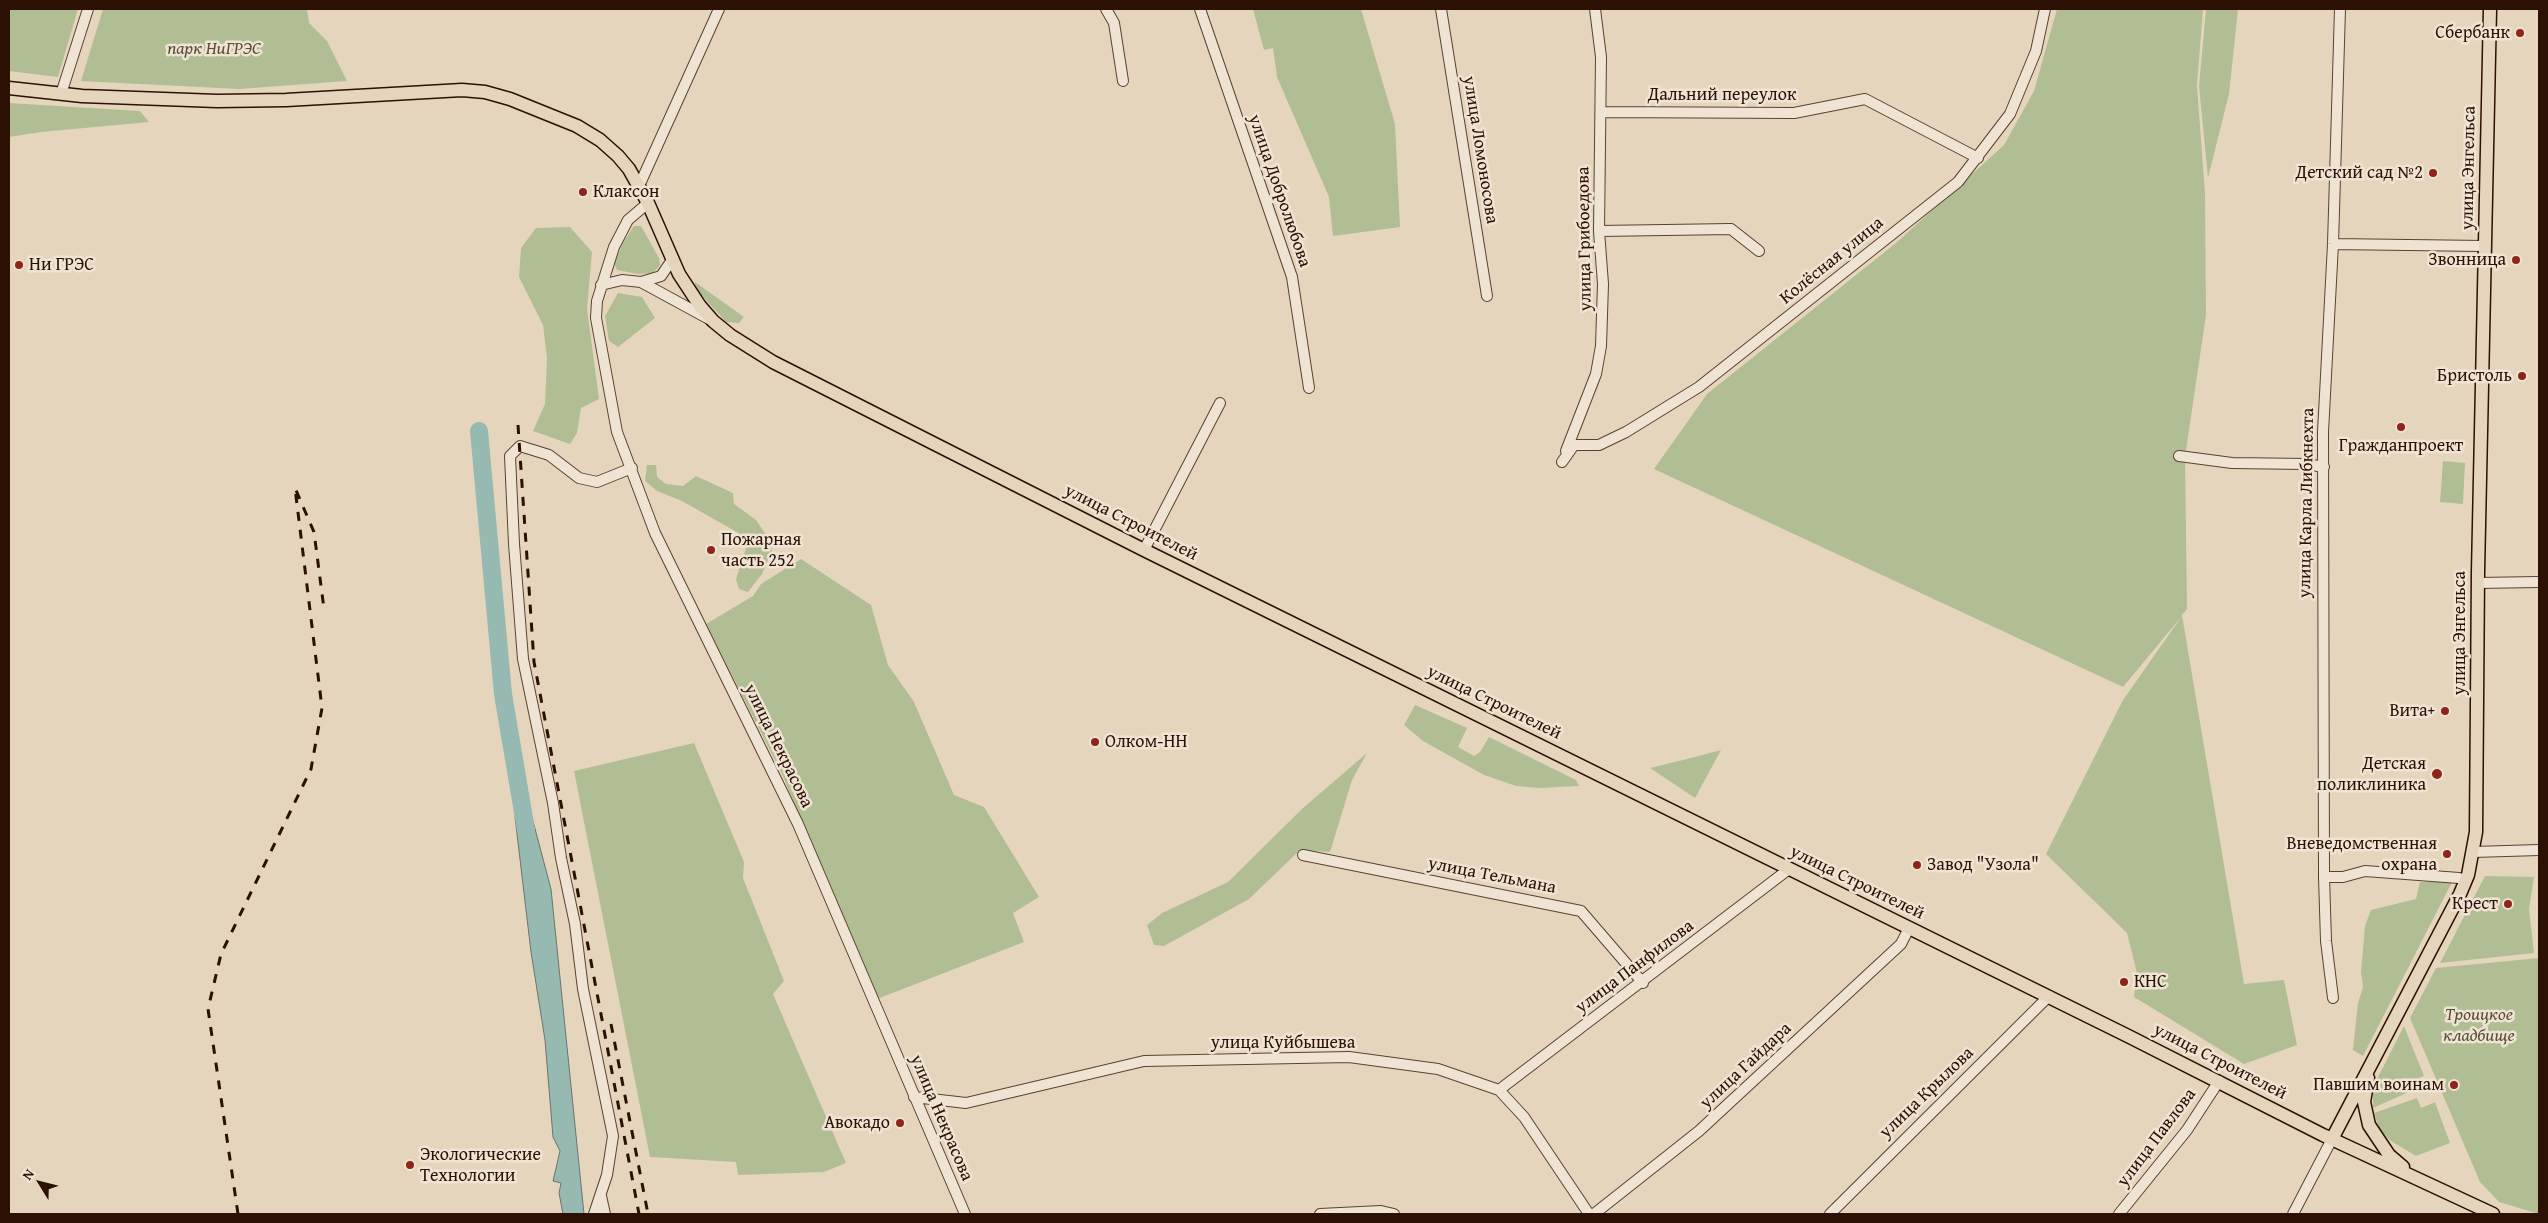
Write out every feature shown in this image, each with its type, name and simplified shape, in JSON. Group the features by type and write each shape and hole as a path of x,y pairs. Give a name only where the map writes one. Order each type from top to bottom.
{"main road":[{"name":"улица Энгельса","path":"2332,1139 2466,880 2476,832 2478,582 2490,9"},
{"name":"улица Строителей","path":"9,88 61,94 217,101 286,100 452,90 485,92 532,107 577,126 600,140 618,156 639,186 672,260 689,290 713,321 742,343 773,362 1144,550 2048,996 2332,1139 2494,1214"},
{"path":"2370,1066 2364,1102 2369,1125 2389,1154 2412,1176"}],"street":[{"path":"61,94 88,9"},
{"path":"639,186 719,9"},
{"path":"1106,9 1114,23 1123,81"},
{"name":"улица Добролюбова","path":"1200,9 1292,277 1309,388"},
{"name":"улица Ломоносова","path":"1441,9 1487,296"},
{"name":"улица Грибоедова","path":"1562,462 1586,404 1596,374 1601,346 1603,284 1599,231 1601,57 1595,9"},
{"name":"Колёсная улица","path":"1562,462 1574,445 1599,445 1626,432 1699,387 1958,182 2010,114 2036,51 2045,9"},
{"name":"улица Карла Либкнехта","path":"2333,998 2326,941 2324,877 2322,679 2323,432 2333,244 2340,9"},
{"name":"Дальний переулок","path":"1601,112 1794,113 1865,99 1978,158"},
{"name":"улица Некрасова","path":"648,203 628,220 614,247 600,285 596,318 605,376 617,432 655,533 798,824 965,1214"},
{"path":"1599,231 1731,229 1759,251"},
{"path":"2333,244 2484,246"},
{"path":"641,282 661,276 672,260"},
{"path":"600,285 622,280 641,282 713,321"},
{"path":"1144,550 1220,403"},
{"path":"594,1214 607,1174 613,1136 583,989 575,924 561,858 553,804 523,659 514,544 510,456 520,446 549,456 579,478 597,482 632,468"},
{"path":"2179,456 2232,463 2306,464 2324,467"},
{"path":"2478,582 2539,582"},
{"path":"2473,852 2539,850"},
{"name":"улица Тельмана","path":"1304,855 1582,911 1643,982"},
{"name":"улица Панфилова","path":"1499,1090 1789,869"},
{"path":"2324,877 2343,877 2365,871 2466,880"},
{"name":"улица Гайдара","path":"1594,1214 1699,1131 1901,944 1909,928"},
{"name":"улица Крылова","path":"1830,1214 2048,996"},
{"name":"улица Куйбышева","path":"914,1097 966,1103 1144,1061 1348,1057 1438,1069 1499,1090 1524,1117 1589,1214"},
{"name":"улица Павлова","path":"2119,1214 2187,1130 2219,1081"},
{"name":"улица Энгельса","path":"2293,1214 2332,1139"},
{"path":"600,1194 605,1214"},
{"path":"1320,1214 1381,1211 1394,1214"}],"green space":[{"path":"9,9 78,9 58,77 9,71"},
{"name":"парк НиГРЭС","path":"103,9 307,9 309,23 327,41 347,81 239,89 81,81"},
{"path":"1253,9 1361,9 1395,124 1400,227 1333,236 1329,197 1277,77 1273,48 1264,50"},
{"path":"2057,9 2203,9 2197,85 2205,194 2206,315 2185,457 2187,609 2182,615 2244,984 2284,980 2297,1045 2244,1064 2134,997 2137,973 2127,933 2046,854 2123,700 2182,616 2123,687 1654,469 1707,394 1896,243 2004,145 2034,91"},
{"path":"2206,9 2238,9 2229,94 2208,178 2199,86"},
{"path":"9,103 140,111 149,122 41,132 9,137"},
{"path":"634,226 641,226 659,258 660,265 653,273 638,274 617,270 614,263 623,243"},
{"path":"570,227 592,252 587,309 599,399 581,408 577,433 570,444 533,431 545,404 547,358 543,325 519,277 521,248 536,228"},
{"path":"695,282 744,317 739,323 726,322 695,288"},
{"path":"618,293 642,297 655,318 618,347 609,341 605,316"},
{"path":"2443,461 2465,463 2463,504 2440,502"},
{"path":"647,465 656,465 657,477 666,484 683,486 696,476 733,493 734,504 756,520 766,535 772,550 762,574 748,592 739,589 736,579 749,539 682,501 657,491 645,481"},
{"path":"801,559 871,605 888,665 914,702 954,795 984,807 1039,897 1013,913 1024,942 877,999 782,774 706,624 753,596 761,584"},
{"path":"1415,705 1467,728 1458,747 1474,756 1480,752 1489,737 1576,780 1579,786 1538,788 1516,786 1484,775 1423,741 1404,725"},
{"path":"694,743 744,862 743,878 784,981 773,994 846,1163 824,1172 738,1175 736,1162 650,1157 574,771"},
{"path":"1721,750 1695,798 1650,768 1695,757"},
{"path":"1367,753 1352,780 1330,852 1300,850 1249,899 1164,946 1154,945 1147,925 1162,913 1228,882 1303,808"},
{"path":"2485,876 2534,877 2529,909 2534,953 2440,963"},
{"path":"2420,882 2452,882 2363,1056 2353,1050 2358,1003 2363,987 2361,972 2365,926 2371,910 2416,899"},
{"name":"Троицкое кладбище","path":"2539,958 2539,1214 2499,1202 2480,1182 2410,1018 2436,968"},
{"path":"2404,1026 2424,1076 2409,1082 2411,1091 2373,1108 2373,1087"},
{"path":"2417,1098 2421,1108 2435,1102 2450,1143 2416,1156 2391,1141 2380,1130 2374,1113"}],"water":[{"path":"517,806 529,806 551,889 584,1214 563,1214 559,1193 561,1183 553,1181 560,1151 553,1137 545,1040 531,952 515,817"}],"waterway":[{"path":"479,431 503,694 526,830"}],"railway":[{"path":"518,425 534,662 639,1214"},
{"path":"238,1214 208,1009 221,954 311,769 322,708 295,488 314,532 324,609"},
{"path":"611,1024 648,1214"}],"place":[{"name":"Сбербанк","path":"2520,33"},
{"name":"Детский сад №2","path":"2433,173"},
{"name":"Клаксон","path":"583,192"},
{"name":"Звонница","path":"2516,260"},
{"name":"Ни ГРЭС","path":"19,265"},
{"name":"Бристоль","path":"2522,376"},
{"name":"Гражданпроект","path":"2401,427"},
{"name":"Пожарная часть 252","path":"711,550"},
{"name":"Вита+","path":"2445,711"},
{"name":"Олком-НН","path":"1095,742"},
{"name":"Детская поликлиника","path":"2437,774"},
{"name":"Вневедомственная охрана","path":"2447,854"},
{"name":"Завод \"Узола\"","path":"1917,865"},
{"name":"Крест","path":"2508,904"},
{"name":"КНС","path":"2124,982"},
{"name":"Павшим воинам","path":"2454,1085"},
{"name":"Авокадо","path":"900,1123"},
{"name":"Экологические Технологии","path":"410,1165"}]}
